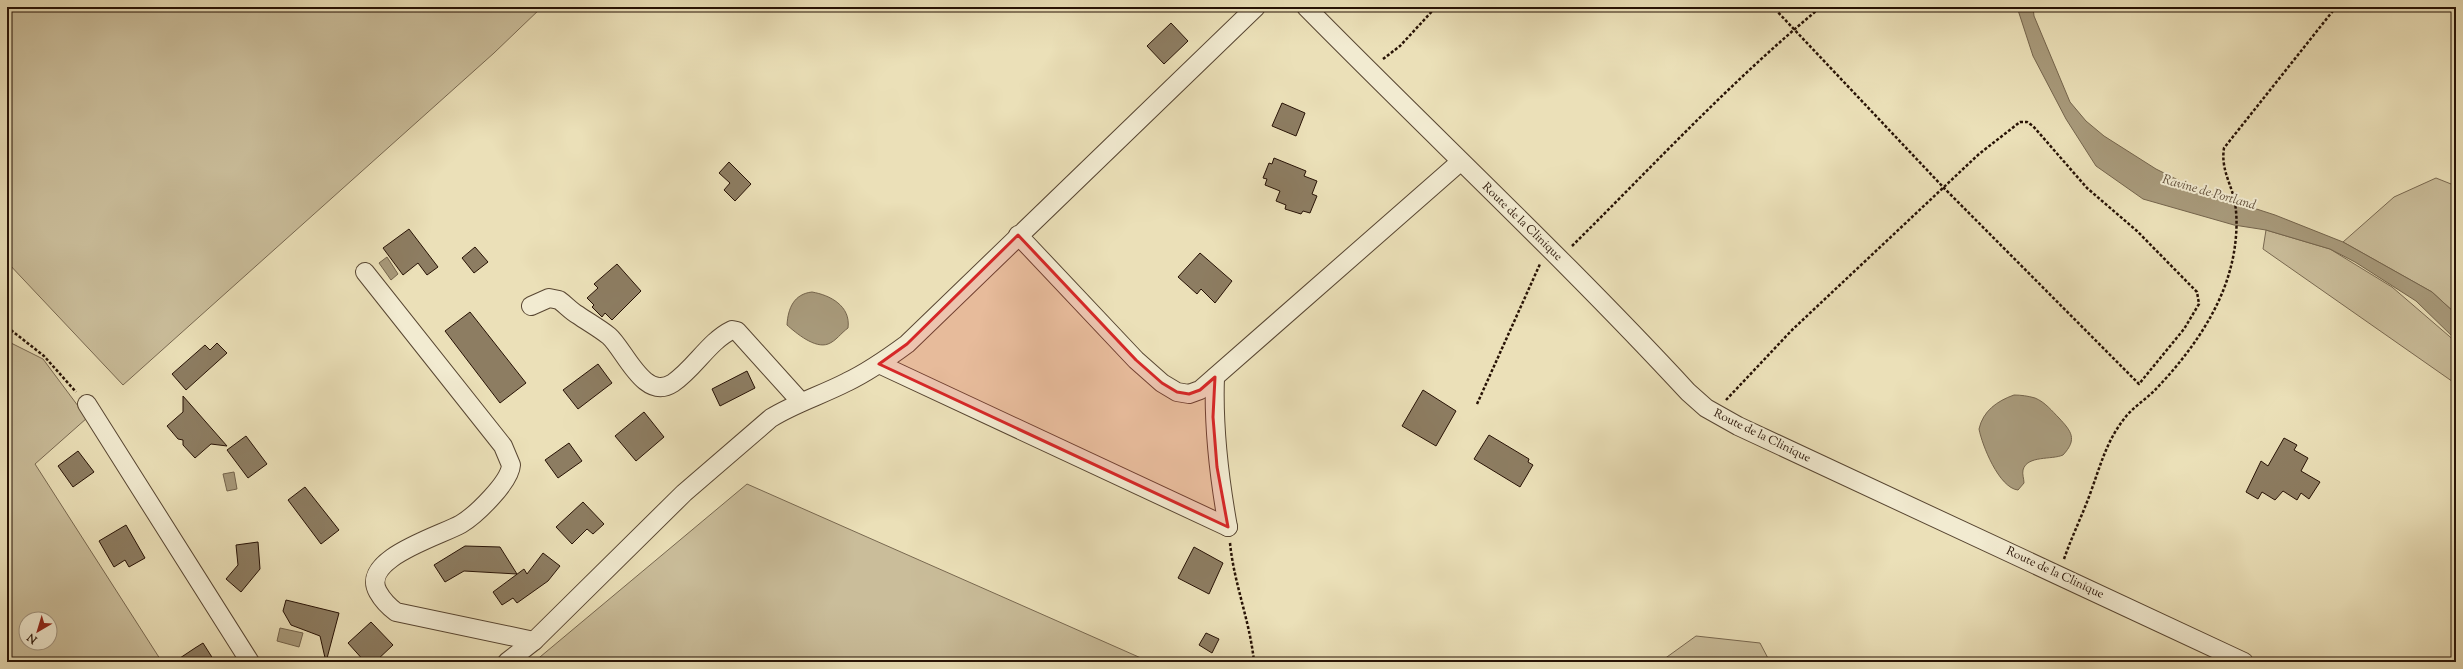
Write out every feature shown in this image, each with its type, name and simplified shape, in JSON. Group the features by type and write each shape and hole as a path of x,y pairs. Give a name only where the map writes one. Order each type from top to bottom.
{"street":[{"path":"507,662 534,641 684,493 771,418 801,402 849,381 879,364 907,344 1018,235 1120,140 1256,7"},
{"name":"Route de la Clinique","path":"1306,7 1460,162 1554,252 1688,392 1714,413 1738,426 2059,574 2244,662"},
{"path":"1018,235 1136,360 1162,383 1177,392 1189,394 1200,390 1460,162"},
{"path":"365,272 503,446 512,465 506,481 468,518 387,561 374,577 374,586 389,607 396,612 534,641"},
{"path":"531,306 549,298 559,300 610,337 641,378 650,384 662,387 672,384 696,364 726,333 732,330 737,331 801,402"},
{"path":"879,364 1228,527"},
{"path":"1215,377 1213,417 1218,467 1228,527"},
{"path":"87,404 250,662"}],"path":[{"path":"1369,71 1400,46 1436,7"},
{"path":"1714,413 1792,330 1944,188 1992,143 2020,122 2027,122 2060,154 2087,188 2137,232 2197,292 2199,304 2184,329 2139,384 1944,188 1773,7"},
{"path":"1477,404 1554,252 1712,107 1794,29 1821,7"},
{"path":"2059,574 2103,454 2112,436 2125,418 2155,390 2204,328 2220,298 2230,270 2236,232 2234,199 2222,160 2224,148 2336,7"},
{"path":"7,327 44,356 87,404"},
{"path":"1228,527 1232,567 1251,637 1254,662"}],"highlighted area":[{"path":"1018,235 1136,360 1162,383 1177,392 1189,394 1200,390 1215,377 1213,417 1217,467 1228,527 879,364 907,344"}],"shaded area":[{"path":"7,7 542,7 494,53 123,385 7,262"},
{"path":"2017,7 2033,7 2034,16 2070,102 2086,121 2104,136 2156,169 2198,190 2275,215 2343,242 2432,292 2456,314 2456,340 2416,301 2355,262 2330,249 2266,230 2234,225 2143,199 2096,166 2066,119 2033,56"},
{"path":"2436,178 2456,186 2456,314 2432,292 2343,242 2394,197"},
{"path":"2266,230 2330,249 2392,287 2456,342 2456,384 2263,249"},
{"path":"387,257 398,274 391,280 379,263"},
{"path":"812,292 826,296 838,303 843,308 848,320 848,328 834,341 828,344 823,345 812,342 800,336 787,325 789,313 796,299 806,293"},
{"path":"7,341 43,359 87,418 35,464 162,662 7,662"},
{"path":"2014,395 2035,398 2045,404 2067,427 2071,435 2068,449 2063,455 2035,460 2025,465 2023,470 2024,483 2018,490 2004,482 1992,465 1979,429 1987,412 2002,400"},
{"path":"234,472 237,489 227,491 223,474"},
{"path":"747,484 1150,662 534,662"},
{"path":"280,628 303,633 299,647 277,641"},
{"path":"1696,636 1760,643 1770,662 1660,662"}],"building":[{"path":"1171,23 1188,41 1164,64 1147,46"},
{"path":"1282,103 1305,113 1296,136 1272,126"},
{"path":"1274,158 1306,171 1304,176 1317,181 1312,194 1317,196 1310,213 1303,211 1301,214 1285,209 1286,205 1276,201 1280,191 1265,185 1267,179 1263,178 1269,163 1272,164"},
{"path":"729,162 751,184 735,201 724,190 730,183 719,173"},
{"path":"409,229 438,267 427,275 418,263 403,275 383,248"},
{"path":"475,247 488,262 474,273 462,258"},
{"path":"1200,253 1232,281 1215,303 1201,289 1197,294 1178,277"},
{"path":"617,264 641,291 612,320 605,313 602,317 592,307 594,305 587,298 598,288 594,284"},
{"path":"470,312 526,383 500,403 445,331"},
{"path":"217,343 227,353 186,390 172,374 205,345 210,350"},
{"path":"598,364 612,383 578,409 563,390"},
{"path":"747,371 755,388 720,406 712,389"},
{"path":"1423,390 1456,411 1436,446 1402,426"},
{"path":"183,396 227,446 211,444 195,458 183,445 183,440 178,439 167,426 183,412"},
{"path":"644,412 664,437 636,461 615,436"},
{"path":"1489,435 1529,459 1528,462 1533,465 1520,487 1474,459"},
{"path":"246,436 267,464 248,478 227,450"},
{"path":"2284,438 2297,445 2294,450 2308,458 2301,471 2320,482 2309,499 2301,493 2297,500 2283,491 2275,500 2262,492 2258,499 2246,492 2261,461 2268,466"},
{"path":"569,443 582,461 558,478 545,460"},
{"path":"78,451 94,472 73,487 58,466"},
{"path":"305,487 339,530 321,544 288,500"},
{"path":"583,502 604,524 593,534 587,529 572,544 556,527"},
{"path":"126,525 145,558 129,567 125,560 114,567 99,541"},
{"path":"258,542 260,569 241,592 226,579 238,565 236,545"},
{"path":"465,546 500,547 517,574 464,571 445,582 434,565"},
{"path":"1194,547 1223,563 1209,594 1178,578"},
{"path":"543,553 560,566 548,581 517,603 513,598 502,605 493,592 524,569 527,574"},
{"path":"286,600 339,613 326,662 320,636 291,625 283,611"},
{"path":"371,622 393,645 375,662 365,662 348,643"},
{"path":"1206,633 1219,639 1212,653 1199,645"},
{"path":"203,643 215,662 174,662 195,648"}],"water label":[{"name":"Ravine de Portland","path":"2209,193"}]}
